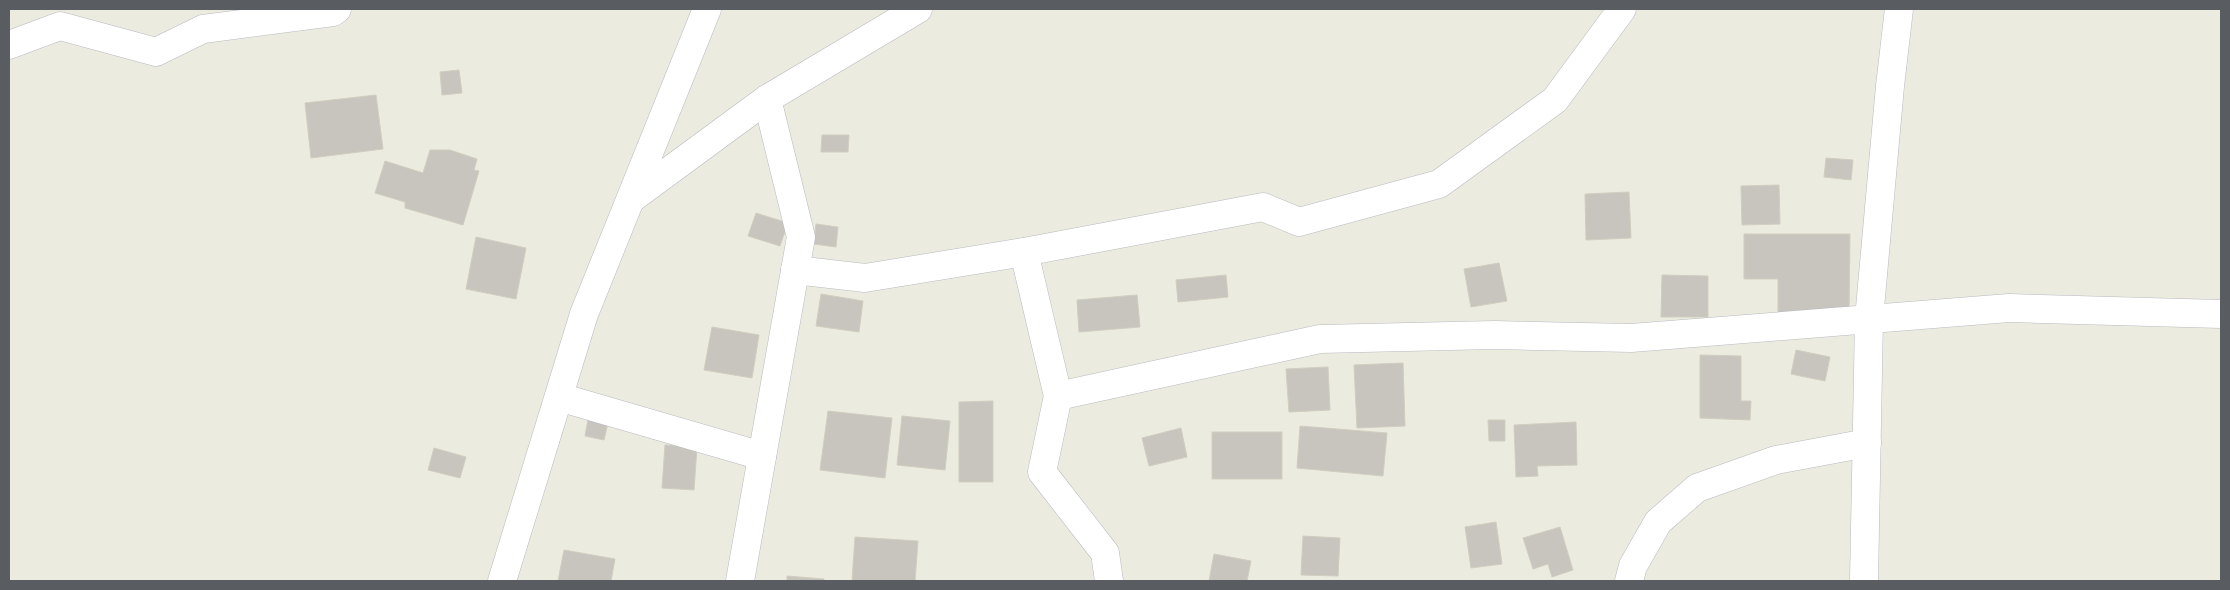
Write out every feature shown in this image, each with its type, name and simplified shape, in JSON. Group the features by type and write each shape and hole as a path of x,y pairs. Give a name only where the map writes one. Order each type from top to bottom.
{"street":[{"path":"9,45 60,26 156,52 203,29 332,12 337,9"},
{"path":"502,581 584,314 706,9"},
{"path":"630,199 767,99 918,9"},
{"path":"795,270 864,278 1024,252 1263,207 1299,222 1439,184 1555,100 1622,9"},
{"path":"1864,581 1869,319 1890,86 1899,9"},
{"path":"740,581 801,237 767,99"},
{"path":"1024,252 1058,396 1042,472 1105,553 1109,581"},
{"path":"1058,396 1320,340 1494,335 1631,338 2009,308 2221,314"},
{"path":"559,397 762,456"},
{"path":"1629,581 1633,566 1658,522 1697,488 1776,460 1867,444"}],"building":[{"path":"459,70 462,93 442,95 440,72"},
{"path":"376,95 383,149 311,158 305,103"},
{"path":"822,135 849,135 848,152 821,152"},
{"path":"430,150 450,150 477,159 474,170 479,171 463,225 405,208 405,202 375,193 385,161 423,173"},
{"path":"1826,158 1853,160 1851,180 1824,177"},
{"path":"1779,185 1780,224 1742,225 1741,186"},
{"path":"1629,192 1631,238 1586,240 1585,194"},
{"path":"756,213 788,223 780,246 748,236"},
{"path":"816,224 838,227 836,247 814,244"},
{"path":"1744,234 1850,234 1849,316 1778,315 1778,279 1744,279"},
{"path":"476,237 526,248 516,299 466,289"},
{"path":"1499,263 1507,301 1471,307 1464,269"},
{"path":"1226,275 1228,297 1178,302 1176,280"},
{"path":"1662,275 1708,276 1708,317 1661,317"},
{"path":"821,294 863,301 859,332 816,326"},
{"path":"1137,295 1140,327 1079,332 1077,300"},
{"path":"712,327 759,335 752,378 704,370"},
{"path":"1796,350 1830,357 1825,381 1791,374"},
{"path":"1700,355 1741,356 1741,401 1751,401 1750,420 1700,418"},
{"path":"1403,363 1405,426 1357,428 1354,365"},
{"path":"1328,367 1330,410 1289,412 1286,369"},
{"path":"993,401 993,482 959,482 959,402"},
{"path":"828,411 892,418 885,478 820,470"},
{"path":"902,416 950,421 945,470 897,465"},
{"path":"588,419 608,423 604,440 585,436"},
{"path":"1488,420 1505,420 1505,441 1489,441"},
{"path":"1576,422 1577,465 1537,466 1538,476 1516,477 1514,425"},
{"path":"1300,426 1387,433 1383,476 1297,468"},
{"path":"1181,428 1187,457 1149,466 1142,438"},
{"path":"1212,432 1282,432 1282,479 1212,479"},
{"path":"665,445 697,447 694,490 662,488"},
{"path":"434,448 466,457 460,478 428,470"},
{"path":"1496,522 1502,564 1471,568 1465,527"},
{"path":"1560,527 1573,570 1552,577 1548,564 1533,569 1523,538"},
{"path":"1303,536 1340,538 1338,576 1301,575"},
{"path":"855,537 918,541 915,581 852,581"},
{"path":"564,550 615,559 611,581 558,581"},
{"path":"1214,554 1251,561 1247,581 1209,581"},
{"path":"787,576 824,579 824,581 787,581"}]}
